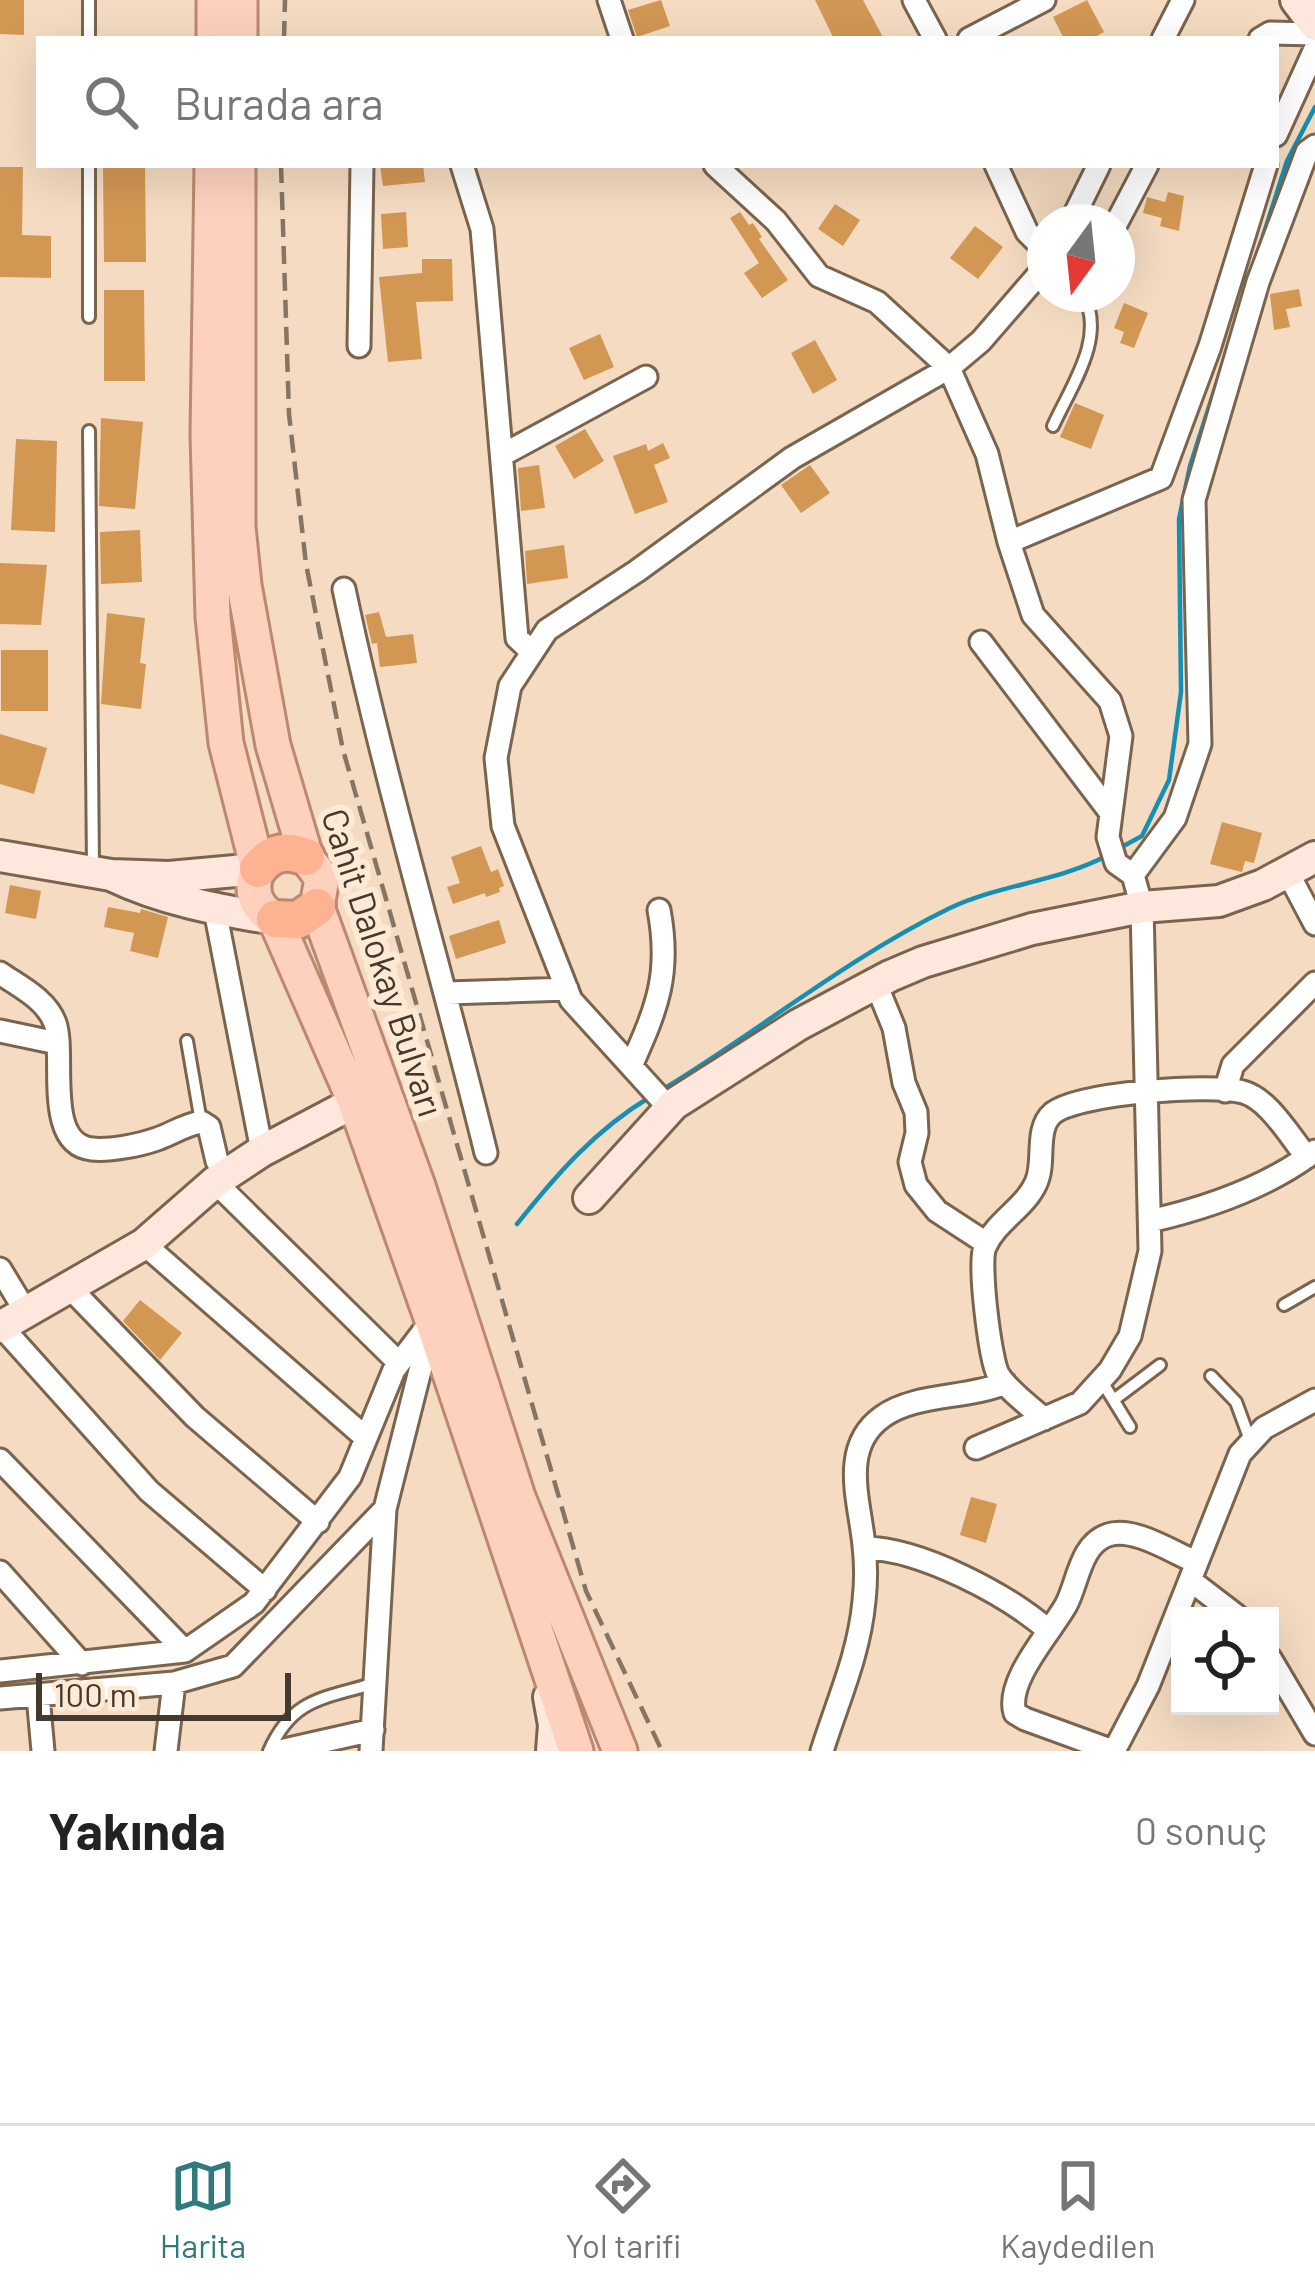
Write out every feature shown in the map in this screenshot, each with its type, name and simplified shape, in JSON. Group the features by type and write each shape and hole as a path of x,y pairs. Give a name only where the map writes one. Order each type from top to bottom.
{"highway":[{"path":"258,869 285,852 306,857"},
{"path":"274,919 298,920 317,907"}],"main road":[{"path":"214,0 214,36"},
{"path":"240,0 240,36"},
{"name":"Cahit Dalokay Bulvarı","path":"212,168 208,435 213,617 226,743 258,869 255,898 274,919 355,1102 576,1751"},
{"name":"Cahit Dalokay Bulvarı","path":"238,168 238,527 272,746 306,857 322,878 317,907 418,1186 518,1498 620,1751"}],"street":[{"path":"609,0 620,35"},
{"path":"914,0 933,36"},
{"path":"975,36 1044,0"},
{"path":"1165,36 1183,0"},
{"path":"1265,36 1315,29 1296,0"},
{"path":"1279,128 1315,49"},
{"path":"1124,869 1175,818 1200,744 1194,500 1258,282 1307,152 1315,146"},
{"path":"359,346 362,168"},
{"path":"463,168 482,229 517,638 532,652"},
{"path":"724,168 776,221 819,276 877,302 950,368 987,454 1033,615 1110,701 1121,736 1108,837 1142,907 1150,1251 1130,1336 1108,1389 976,1448"},
{"path":"997,168 1027,230"},
{"path":"1080,204 1098,168"},
{"path":"1126,204 1145,168"},
{"path":"1009,542 1161,478 1210,346 1265,168"},
{"path":"659,1097 571,1000 502,826 496,758 510,686 548,630 792,458 950,368 981,341 1027,288"},
{"path":"503,454 646,377"},
{"path":"344,590 405,848 486,1153"},
{"path":"981,642 1110,812"},
{"path":"0,856 102,873 186,876 258,869"},
{"path":"589,1198 659,1097 923,962 982,942 1142,907 1219,901 1302,865 1315,924"},
{"path":"102,873 146,892 274,919"},
{"path":"215,910 262,1150"},
{"path":"631,1066 654,1016 667,952 659,910"},
{"path":"0,974 45,1005 57,1027 59,1101 66,1132 86,1149 156,1139 201,1122 209,1127 220,1178 398,1361"},
{"path":"1225,1091 1233,1065 1315,982"},
{"path":"876,984 895,1028 904,1083 916,1112 910,1162 916,1185 937,1210 986,1243"},
{"path":"447,993 567,989"},
{"path":"0,1030 57,1042"},
{"path":"1044,1419 996,1371 982,1264 986,1243 1034,1187 1042,1161 1042,1134 1054,1112 1145,1091 1245,1092 1261,1102 1311,1154 1290,1170 1250,1188 1150,1221"},
{"path":"9,1322 144,1244 220,1178 262,1150 355,1102"},
{"path":"144,1244 366,1438"},
{"path":"0,1269 9,1322 149,1490 265,1589"},
{"path":"69,1287 195,1417 318,1522"},
{"path":"0,1671 185,1651 254,1603 350,1477 398,1361 432,1320"},
{"path":"280,1751 372,1740 385,1509 432,1320"},
{"path":"822,1751 857,1650 864,1598 865,1548 855,1470 859,1446 871,1426 897,1408 982,1393 1005,1383"},
{"path":"1228,1607 1192,1571 1129,1534 1106,1535 1087,1553 1065,1606 1014,1697 1016,1713 1114,1751 1148,1687 1192,1571 1240,1454 1250,1440 1315,1400"},
{"path":"0,1460 185,1651"},
{"path":"0,1697 174,1683 233,1666 385,1509"},
{"path":"865,1548 890,1549 976,1583 1013,1601 1048,1630"},
{"path":"0,1572 82,1664"},
{"path":"541,1649 554,1725 551,1751"},
{"path":"1279,1673 1315,1733"},
{"path":"166,1751 174,1683"},
{"path":"38,1696 43,1751"}],"lane":[{"path":"89,0 89,36"},
{"path":"88,317 89,168"},
{"path":"1053,426 1090,340 1091,312"},
{"path":"89,430 102,873"},
{"path":"187,1041 201,1122"},
{"path":"1285,1305 1315,1287"},
{"path":"1130,1427 1108,1389 1160,1365"},
{"path":"1211,1376 1236,1402 1250,1440"},
{"path":"269,1751 288,1715 310,1703 375,1683"}],"building":[{"path":"0,0 24,0 24,35 0,34"},
{"path":"661,0 670,26 637,36 628,10"},
{"path":"815,0 863,0 882,36 833,36"},
{"path":"1087,0 1104,32 1062,36 1053,17"},
{"path":"0,167 23,167 22,235 51,236 51,278 0,277"},
{"path":"103,168 145,168 146,262 104,262"},
{"path":"380,168 423,168 425,182 383,186"},
{"path":"1168,192 1184,196 1179,231 1160,226 1162,218 1143,213 1147,197 1165,202"},
{"path":"835,204 860,220 843,246 818,229"},
{"path":"406,212 408,247 383,249 381,214"},
{"path":"740,212 749,225 753,223 788,280 762,298 744,273 759,263 730,218"},
{"path":"975,226 1003,247 978,279 950,258"},
{"path":"422,259 452,259 453,301 416,302 422,359 388,362 379,277 422,273"},
{"path":"1299,289 1302,306 1286,309 1290,327 1274,330 1270,294"},
{"path":"104,290 144,290 145,381 104,381"},
{"path":"1135,308 1148,313 1134,348 1120,343 1124,332 1114,328 1120,312 1135,312"},
{"path":"600,334 614,367 584,380 569,348"},
{"path":"815,340 837,380 813,394 791,353"},
{"path":"1075,403 1104,415 1091,449 1060,437"},
{"path":"101,418 143,422 135,509 99,506"},
{"path":"585,429 604,461 574,479 555,446"},
{"path":"16,439 57,441 55,532 11,530"},
{"path":"663,443 670,458 654,465 668,502 635,514 613,456 646,444 648,451"},
{"path":"539,465 545,508 521,511 518,468"},
{"path":"810,465 830,493 801,513 781,485"},
{"path":"140,530 142,582 101,584 100,532"},
{"path":"564,545 568,578 527,584 525,551"},
{"path":"0,563 47,565 41,625 0,624"},
{"path":"379,612 386,637 413,634 417,663 380,667 377,643 372,644 365,615"},
{"path":"107,613 145,618 141,709 101,704"},
{"path":"1,650 48,650 48,711 1,711"},
{"path":"0,734 47,748 34,794 0,784"},
{"path":"1222,822 1262,833 1254,863 1245,861 1242,872 1210,864"},
{"path":"481,846 491,872 498,869 504,886 486,897 485,893 453,904 447,887 460,883 451,857"},
{"path":"10,885 41,891 36,919 5,913"},
{"path":"108,907 168,917 158,958 130,951 134,933 104,927"},
{"path":"499,920 506,943 456,959 449,936"},
{"path":"140,1300 182,1333 160,1360 123,1321"},
{"path":"971,1497 997,1504 986,1543 960,1535"}],"waterway":[{"path":"1254,264 1287,161 1315,107"},
{"path":"1118,849 1142,836 1169,780 1181,692 1179,519 1190,466 1233,332"},
{"path":"660,1091 912,928 969,900 1108,855"},
{"path":"517,1224 578,1154 650,1097"}],"railway":[{"path":"284,36 285,0"},
{"path":"281,168 289,414 306,564 343,750 586,1591 662,1751"}]}
